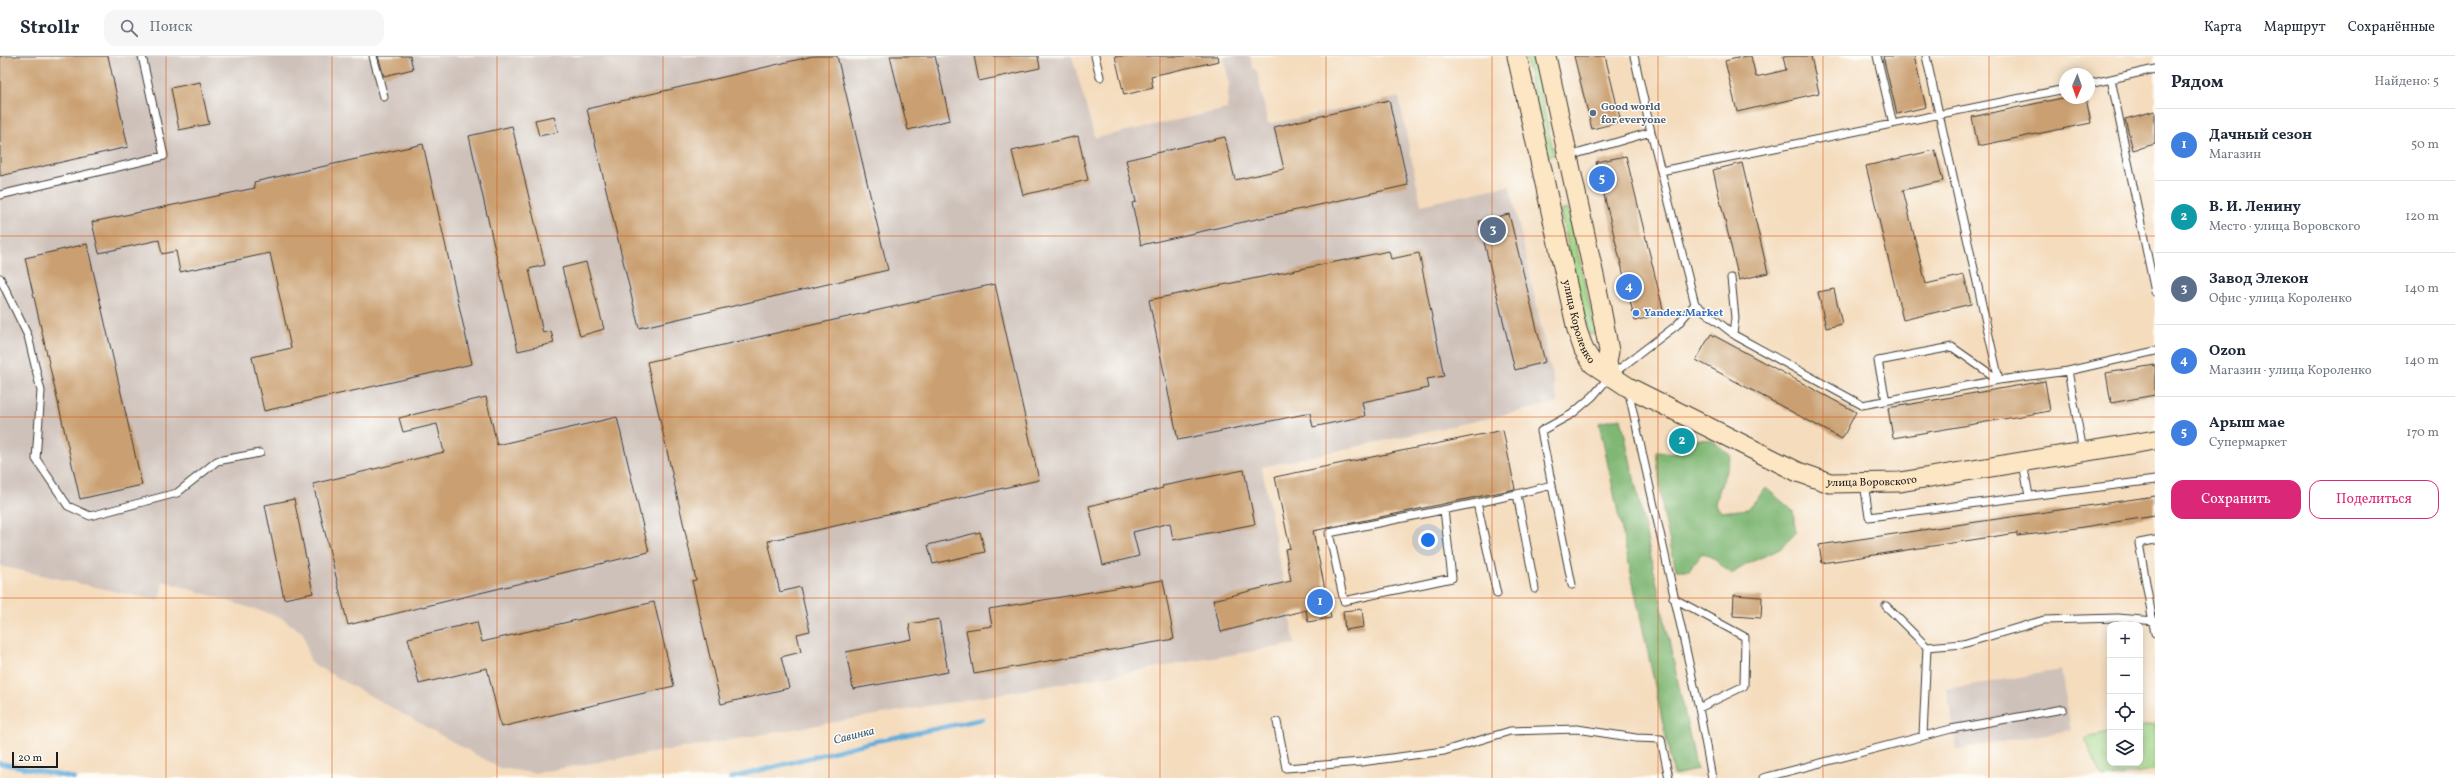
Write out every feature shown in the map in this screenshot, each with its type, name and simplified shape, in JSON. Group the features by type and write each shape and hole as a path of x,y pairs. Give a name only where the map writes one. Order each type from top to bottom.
{"street":[{"name":"улица Короленко","path":"1517,56 1545,178 1577,330 1584,350 1593,364 1610,376"},
{"name":"улица Короленко","path":"1546,56 1604,323 1609,350 1607,362 1610,376"},
{"path":"1545,178 1570,164"},
{"name":"улица Воровского","path":"1610,376 1628,387 1798,472 1830,483 1900,482 2155,440"}],"lane":[{"path":"0,195 164,156 142,56"},
{"path":"374,56 384,97"},
{"path":"1095,56 1100,78"},
{"path":"1634,56 1651,132 1695,304 1733,334 1862,405 1999,380 2068,371 2155,351"},
{"path":"1877,56 1893,124"},
{"path":"1926,56 1999,380"},
{"path":"2095,83 2155,69"},
{"path":"2110,79 2155,292"},
{"path":"1661,171 2059,89"},
{"path":"1570,164 1651,132"},
{"path":"0,278 28,336 41,391 36,459 68,506 90,516 178,493 217,460 260,454"},
{"path":"1731,278 1735,318 1733,334"},
{"path":"1572,585 1541,431 1572,414 1593,396 1610,376 1677,325 1695,304"},
{"path":"1886,401 1878,361 1952,347 1999,380"},
{"path":"2068,371 2083,452"},
{"path":"1628,387 1712,778"},
{"path":"2022,462 2029,496"},
{"path":"1864,483 1869,518 2155,480"},
{"path":"1444,510 1452,578 1344,601 1329,533 1477,503 1552,485"},
{"path":"1517,494 1535,589"},
{"path":"1477,503 1496,594"},
{"path":"2155,540 2139,543 2154,621 2155,634"},
{"path":"1673,598 1745,637 1744,686 1698,708"},
{"path":"1886,606 1927,647 1923,736"},
{"path":"1927,647 1963,644 2044,620 2118,618 2154,621"},
{"path":"1763,778 1951,729 2063,710"},
{"path":"1277,722 1286,768 1361,762 1444,751 1510,731 1577,729 1636,738 1661,739 1669,778"}],"shaded area":[{"path":"0,56 1072,56 1095,138 1227,109 1229,82 1224,56 1250,56 1253,68 1257,71 1268,124 1399,97 1421,205 1510,185 1558,403 1262,467 1295,644 534,773 500,768 311,663 303,633 280,617 163,581 159,601 0,566"},
{"path":"2061,670 2071,730 1957,749 1947,689"}],"green space":[{"path":"1525,56 1532,56 1554,155 1548,156"},
{"path":"1568,209 1596,334 1589,335 1560,211"},
{"path":"1621,418 1697,770 1674,775 1599,423"},
{"path":"1688,439 1712,440 1731,456 1715,503 1721,512 1748,509 1766,488 1793,511 1796,533 1780,549 1749,563 1731,574 1713,558 1702,553 1689,570 1676,570 1663,511 1656,452 1675,453"},
{"path":"2155,724 2155,771 2102,778 2085,738 2107,734 2107,766 2143,766 2143,726"}],"building":[{"path":"0,56 108,56 128,147 0,176"},
{"path":"378,56 410,56 413,69 384,76"},
{"path":"813,56 837,56 888,270 639,328 587,109"},
{"path":"890,56 935,56 950,120 908,130"},
{"path":"974,56 1038,56 1040,68 979,81"},
{"path":"1115,56 1218,56 1219,61 1151,76 1153,88 1124,95"},
{"path":"1574,56 1605,56 1621,122 1592,129"},
{"path":"1751,56 1756,77 1786,70 1783,56 1811,56 1819,93 1737,112 1725,61"},
{"path":"1883,56 1914,56 1926,107 1897,114"},
{"path":"200,82 209,124 179,130 171,88"},
{"path":"2059,99 2059,104 2087,104 2091,123 1978,146 1972,117"},
{"path":"1389,100 1408,185 1141,245 1132,203 1136,202 1126,160 1225,137 1235,180 1284,169 1274,127"},
{"path":"2155,111 2155,144 2133,150 2125,119"},
{"path":"554,116 558,132 539,136 535,120"},
{"path":"512,126 545,265 529,269 543,333 551,331 554,343 518,351 469,136"},
{"path":"1078,136 1088,180 1023,195 1012,151"},
{"path":"423,144 472,364 264,411 252,357 291,348 270,253 180,272 176,251 162,254 159,240 99,253 92,222 255,188 254,182"},
{"path":"1935,150 1943,181 1903,190 1926,284 1964,275 1971,304 1903,320 1866,166"},
{"path":"1626,156 1664,313 1635,321 1596,162"},
{"path":"1742,163 1768,273 1739,280 1713,170"},
{"path":"1509,214 1545,362 1515,370 1479,221"},
{"path":"87,244 142,485 80,499 25,258"},
{"path":"1389,251 1391,259 1419,253 1444,376 1427,379 1429,388 1362,402 1365,416 1313,427 1310,413 1178,440 1149,300"},
{"path":"586,262 604,329 580,336 562,268"},
{"path":"995,284 1039,480 768,541 780,592 800,587 810,631 797,634 801,652 781,657 789,688 721,704 692,581 696,580 647,362"},
{"path":"1834,289 1842,324 1826,328 1818,292"},
{"path":"1711,334 1856,412 1842,439 1696,360"},
{"path":"2155,365 2155,395 2111,403 2106,373"},
{"path":"2045,381 2050,411 1893,438 1888,408"},
{"path":"486,397 497,445 617,417 649,552 348,625 313,484 444,452 437,424 403,432 399,418"},
{"path":"1503,430 1515,489 1313,531 1331,618 1308,622 1306,610 1221,632 1213,600 1291,581 1285,549 1290,548 1275,477"},
{"path":"1244,470 1255,524 1173,540 1170,523 1133,532 1139,556 1103,565 1089,506 1163,488 1162,486"},
{"path":"2155,496 2155,516 2044,533 2017,536 2017,533 1822,563 1819,545"},
{"path":"294,499 313,593 284,599 265,505"},
{"path":"980,532 985,552 933,564 928,545"},
{"path":"1163,580 1174,639 974,674 966,630 992,626 989,609"},
{"path":"1734,595 1762,597 1761,618 1733,616"},
{"path":"654,602 674,686 501,727 487,668 419,684 408,638 477,622 482,642"},
{"path":"1362,609 1364,627 1345,630 1343,611"},
{"path":"939,619 948,672 853,689 846,652 912,639 909,624"}],"waterway":[{"name":"Савинка","path":"731,778 867,743 983,719"},
{"name":"Савинка","path":"0,763 74,778"}],"place":[{"name":"Good world for everyone","path":"1593,113"},
{"name":"Арыш мае","path":"1602,179"},
{"name":"Завод Элекон","path":"1493,230"},
{"name":"Ozon","path":"1629,287"},
{"name":"Yandex.Market","path":"1636,313"},
{"name":"В. И. Ленину","path":"1682,441"},
{"name":"Дачный сезон","path":"1320,602"}]}
